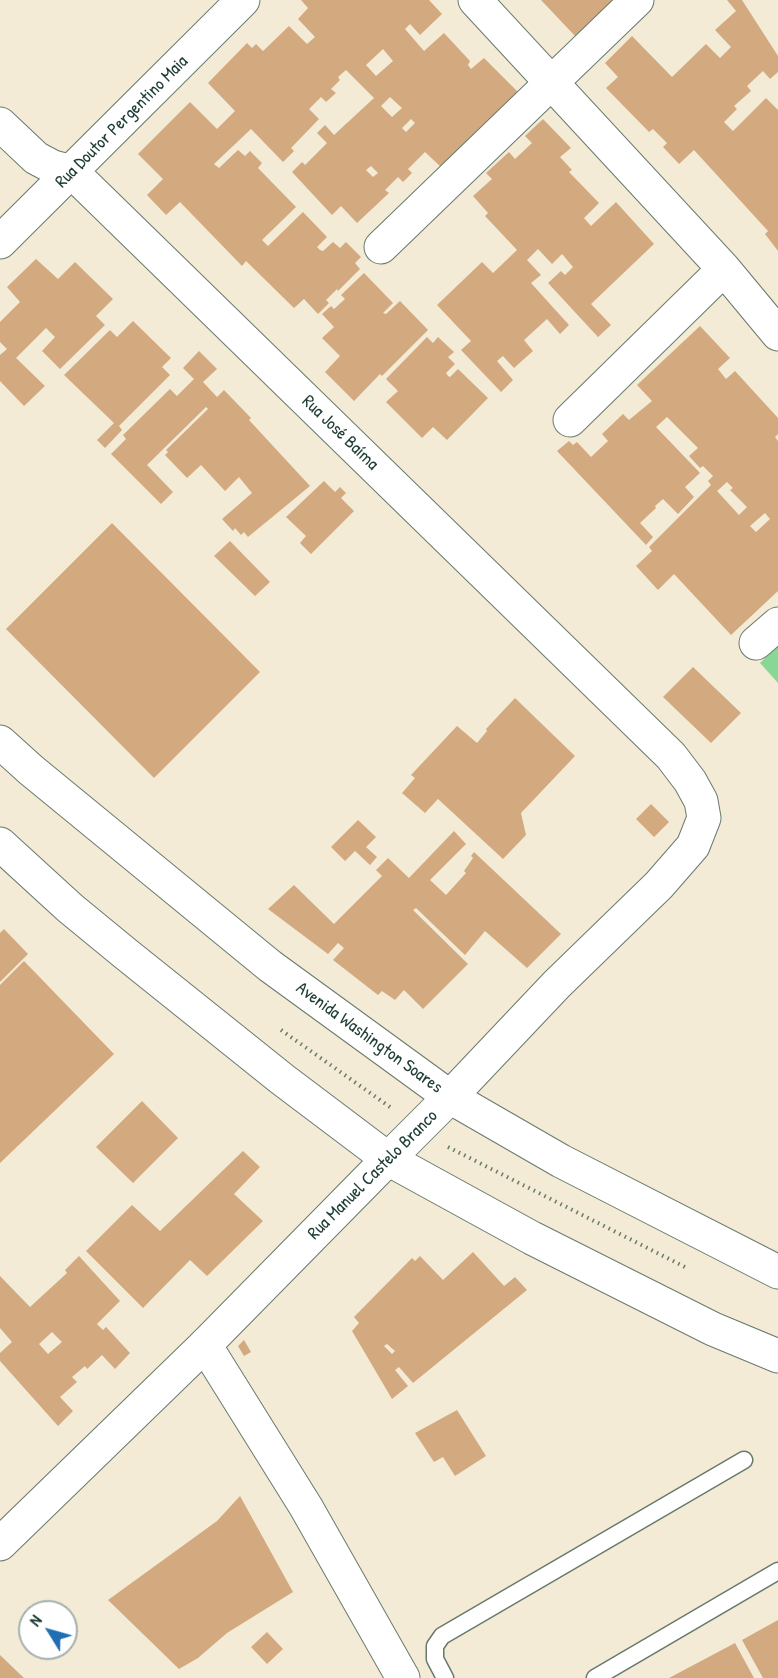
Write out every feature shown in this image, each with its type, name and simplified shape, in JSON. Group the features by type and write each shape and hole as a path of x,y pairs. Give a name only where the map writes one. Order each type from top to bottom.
{"main road":[{"name":"Rua Doutor Pergentino Maia","path":"0,242 243,0"},
{"path":"475,0 724,269 778,334"},
{"path":"381,247 637,0"},
{"name":"Rua José Baíma","path":"0,124 36,158 53,167 72,172 671,756"},
{"path":"570,420 724,269"},
{"name":"Avenida Washington Soares","path":"0,742 270,966 450,1097 561,1161 778,1272"},
{"name":"Rua Manuel Castelo Branco","path":"0,1544 205,1345 450,1097 557,984 659,885 693,846 704,818 701,801 690,781 671,756"},
{"path":"0,844 70,908 144,969 272,1071 388,1159 428,1183 542,1243 713,1329 778,1356"},
{"path":"205,1345 306,1506 403,1678"}],"lane":[{"path":"445,1678 435,1659 435,1646 442,1636 744,1460"},
{"path":"596,1678 778,1571"}],"green space":[{"path":"778,646 778,683 760,663"}],"building":[{"path":"301,0 429,0 442,14 420,35 410,24 405,29 424,51 444,33 470,61 468,65 471,69 484,58 519,93 441,167 425,152 408,169 412,173 403,182 398,177 385,190 389,193 357,223 341,206 332,215 292,172 302,162 305,165 327,143 317,133 325,125 334,135 374,98 346,70 338,77 340,80 331,89 336,93 326,102 321,97 309,109 319,119 291,148 294,151 283,162 251,129 214,164 219,168 238,150 245,156 250,151 262,163 258,168 296,207 262,240 268,246 303,212 327,237 317,247 320,250 323,251 333,242 340,248 346,242 361,257 355,263 360,269 326,300 329,303 318,314 304,299 294,308 246,261 242,266 180,202 166,215 147,195 163,179 138,154 190,102 217,129 235,111 208,83 247,43 252,48 256,44 263,51 289,26 307,44 315,37 298,19 308,8","holes":["383,49 393,61 376,76 366,65","390,97 402,108 392,117 381,106","411,119 415,123 406,132 402,128","371,166 378,173 373,177 366,170"]},
{"path":"541,0 615,0 576,37"},
{"path":"727,0 742,0 778,56 778,72 770,79 763,71 747,86 751,91 734,106 737,109 724,122 733,131 766,98 778,110 778,251 765,234 768,231 694,150 679,164 663,147 667,143 653,129 649,132 606,88 618,77 605,63 632,36 672,77 706,44 720,58 731,47 715,30 736,11"},
{"path":"543,119 571,148 560,157 572,170 569,172 599,203 584,218 591,226 616,202 654,244 591,304 611,325 598,337 548,283 561,271 565,275 573,267 562,254 552,264 538,249 527,260 541,275 531,283 569,325 560,334 547,319 524,340 533,351 514,368 503,356 497,361 513,380 501,392 461,350 471,341 437,305 482,262 493,273 517,250 485,216 488,213 473,196 492,179 486,173 509,152 515,159 532,143 525,136"},
{"path":"36,259 58,279 75,262 113,299 96,316 105,325 60,369 42,351 55,337 46,328 16,358 45,386 24,406 0,381 0,355 7,349 0,342 0,322 20,302 7,287"},
{"path":"364,273 393,303 383,313 386,314 400,301 428,330 354,401 325,372 340,356 322,338 334,327 322,314 331,306 334,309 345,299 341,295"},
{"path":"133,321 171,358 162,367 170,375 119,426 122,430 105,448 97,440 114,423 64,375 110,330 117,337"},
{"path":"700,326 730,358 718,369 726,379 735,371 778,418 778,434 775,437 778,441 778,591 731,635 674,574 658,590 636,566 652,551 649,547 711,485 708,481 713,476 703,466 700,468 689,456 698,448 667,417 656,427 700,473 685,487 694,497 678,514 663,499 640,523 653,537 646,545 557,451 569,441 573,445 577,442 591,457 608,441 602,434 623,414 629,420 652,401 637,385","holes":["727,482 733,488 730,490 747,507 739,515 717,491","765,513 770,519 756,532 750,526"]},
{"path":"427,337 433,343 438,337 454,352 448,357 455,364 446,373 448,376 450,377 458,369 488,398 447,440 433,427 422,438 386,402 398,391 386,379"},
{"path":"199,351 217,369 203,382 217,397 224,390 310,486 248,537 244,532 241,535 235,528 233,531 222,519 252,493 239,477 225,491 201,465 187,478 165,455 168,452 166,450 208,409 206,407 147,465 173,492 161,504 111,454 126,439 123,435 170,389 177,396 194,379 183,368"},
{"path":"324,481 335,492 340,487 346,493 341,498 354,511 311,554 300,543 306,536 286,517"},
{"path":"112,523 260,672 154,778 6,629"},
{"path":"230,541 270,582 255,596 214,556"},
{"path":"693,667 741,713 711,743 663,697"},
{"path":"515,698 575,756 521,813 526,835 503,859 438,799 425,813 402,793 415,778 411,775 457,726 477,743 487,731 486,729"},
{"path":"651,804 669,822 654,837 636,819"},
{"path":"358,820 376,837 366,847 377,857 370,865 355,851 345,861 331,847"},
{"path":"454,831 466,844 430,880 446,895 466,873 464,871 473,858 471,856 474,852 561,934 527,968 485,931 465,955 416,908 413,910 468,964 423,1009 404,990 395,1000 382,991 378,995 333,960 344,948 338,943 328,954 268,909 294,885 334,924 382,876 376,870 388,858 409,878"},
{"path":"4,929 28,954 0,982 0,933"},
{"path":"24,961 114,1054 0,1163 0,985"},
{"path":"142,1101 178,1138 133,1183 96,1147"},
{"path":"243,1151 260,1167 234,1194 263,1221 207,1276 190,1260 143,1308 86,1251 132,1205 160,1231"},
{"path":"473,1252 504,1286 515,1277 527,1290 413,1383 399,1367 395,1370 408,1386 392,1399 352,1331 359,1323 354,1317 412,1258 415,1261 420,1256 443,1280","holes":["387,1344 395,1351 392,1354 384,1346"]},
{"path":"79,1256 120,1301 97,1324 103,1330 106,1327 130,1353 115,1369 102,1355 87,1369 85,1366 72,1377 77,1382 60,1397 73,1411 58,1426 0,1361 0,1353 12,1342 0,1328 0,1276 30,1307 67,1273 65,1270","holes":["52,1332 62,1342 48,1354 39,1344"]},
{"path":"244,1340 251,1352 244,1356 238,1346"},
{"path":"457,1410 486,1456 455,1476 443,1457 434,1462 415,1433"},
{"path":"240,1496 293,1592 227,1633 198,1658 179,1669 108,1600 217,1521"},
{"path":"778,1620 778,1678 763,1678 742,1640"},
{"path":"267,1632 283,1649 267,1664 251,1647"},
{"path":"735,1643 754,1678 669,1678"},
{"path":"0,1655 24,1678 0,1678"}]}
